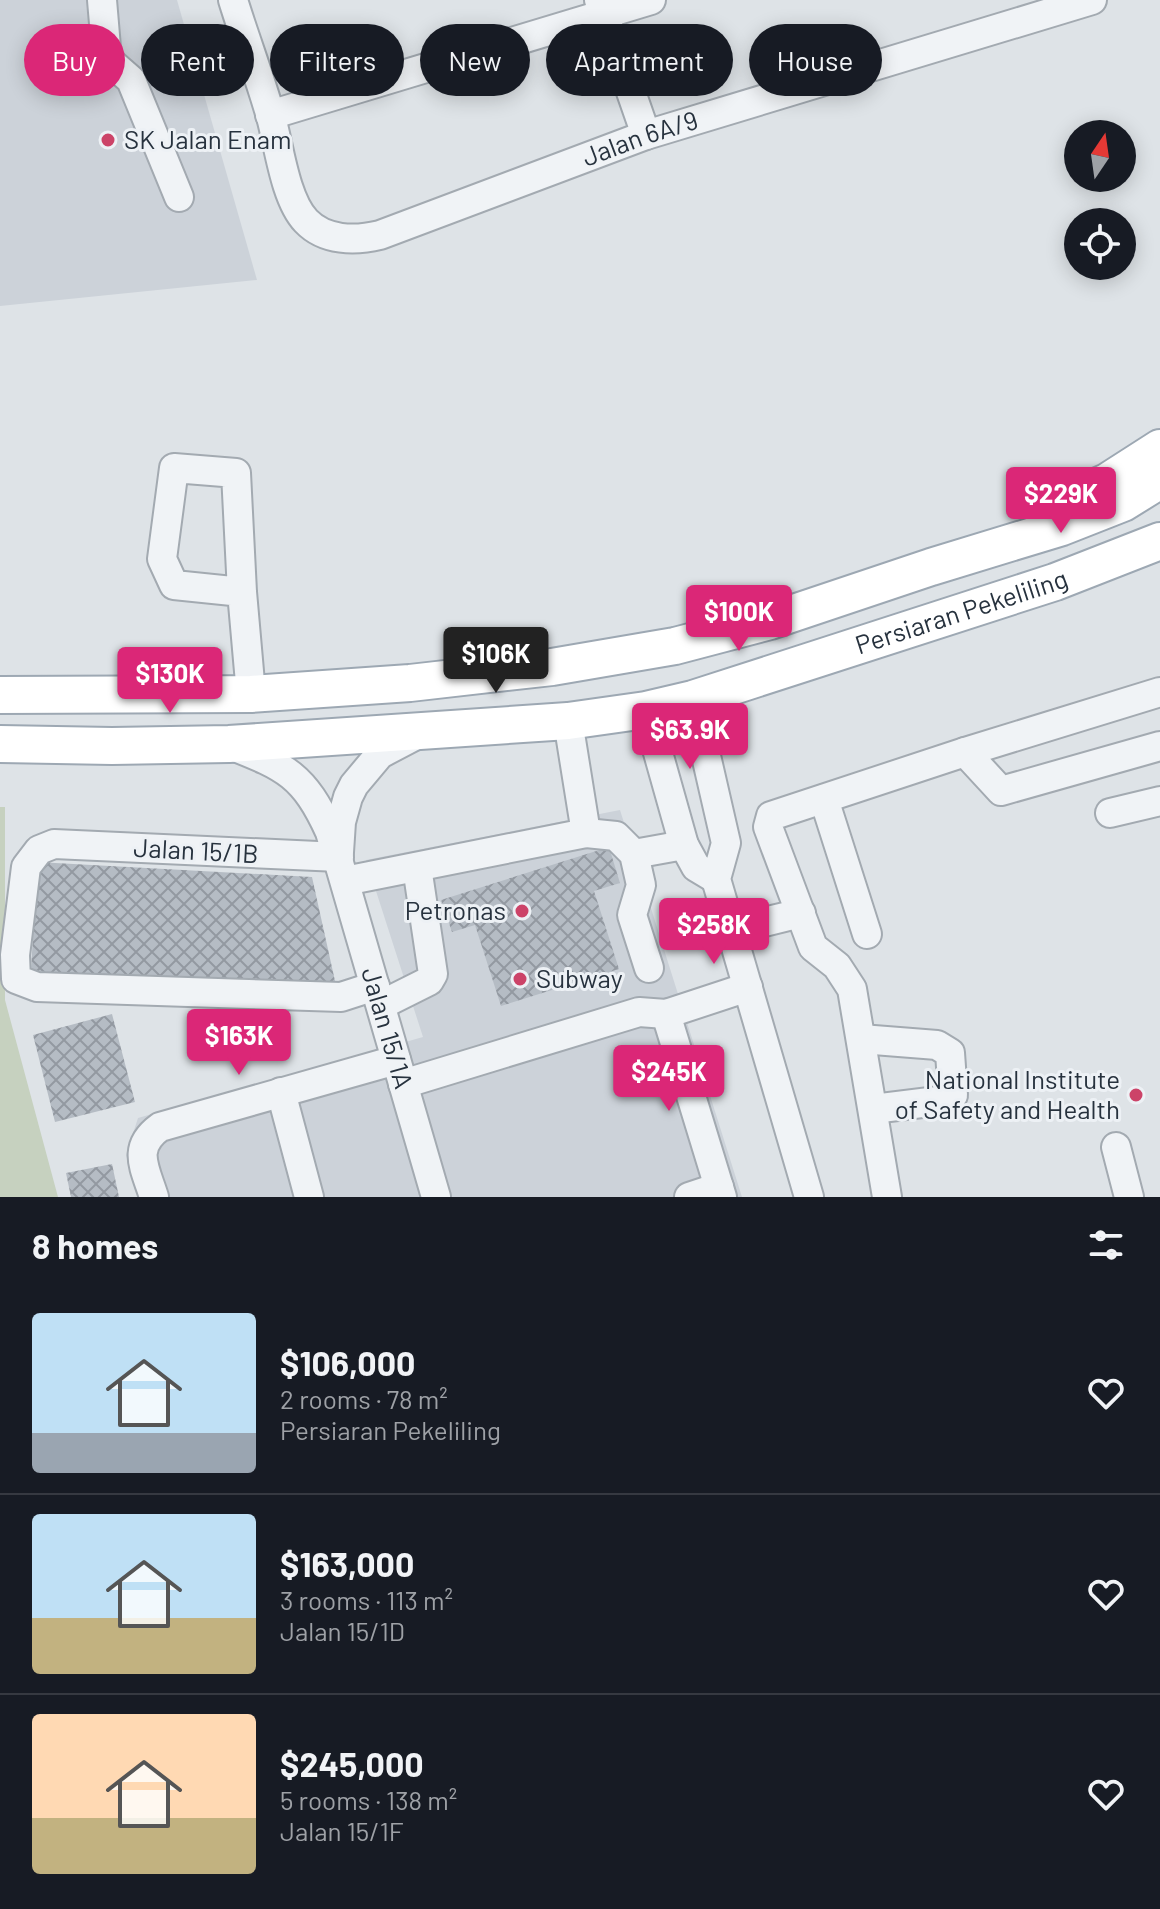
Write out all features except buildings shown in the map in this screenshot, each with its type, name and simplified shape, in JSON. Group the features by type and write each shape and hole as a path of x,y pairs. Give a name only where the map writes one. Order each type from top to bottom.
{"main road":[{"path":"931,567 1107,482 1160,448"},
{"name":"Persiaran Pekeliling","path":"0,695 251,694 410,683 552,667 675,646 770,621 1062,527 1123,503 1160,480"},
{"name":"Persiaran Pekeliling","path":"10,751 229,744 568,721 646,710 693,699 1055,582 1160,541"},
{"path":"1055,582 1160,564"}],"street":[{"path":"102,0 107,59 131,80 179,197"},
{"path":"236,1 270,115 601,7 651,0"},
{"name":"Jalan 6A/9","path":"270,115 293,202 307,222 329,236 360,240 646,135 1052,6 1092,0"},
{"path":"601,7 646,135"},
{"path":"242,592 174,585 162,559 174,468 236,473 251,694"},
{"path":"887,1197 852,989 837,966 813,947 768,827 771,816 1160,692"},
{"path":"693,699 726,843 716,879 809,1197"},
{"path":"646,710 684,845 696,867 716,879"},
{"path":"568,721 586,833 616,836 634,854 641,885 632,915 649,968"},
{"name":"Jalan 15/1A","path":"342,869 341,822 354,785 380,754 428,730"},
{"name":"Jalan 15/1A","path":"229,744 281,767 295,778 319,809 342,869 436,1197"},
{"path":"965,752 1001,791 1160,746"},
{"path":"824,799 867,934"},
{"path":"1110,813 1160,801"},
{"name":"Jalan 15/1B","path":"378,996 37,987 16,979 15,955 26,867 39,850 54,844 342,869 417,867 586,833"},
{"path":"634,854 684,845"},
{"path":"378,996 429,981 433,974 417,867"},
{"path":"731,930 801,913"},
{"path":"154,1197 142,1157 149,1135 160,1127 281,1092 400,1072 639,1012 666,1014 748,987"},
{"path":"666,1014 721,1192 689,1197"},
{"path":"861,1039 937,1045 950,1053 953,1095 946,1100 873,1109"},
{"path":"281,1092 309,1197"},
{"path":"1116,1147 1129,1197"}],"shaded area":[{"name":"SK Jalan Enam","path":"0,0 177,0 184,24 141,24 141,96 204,96 257,280 0,306"},
{"path":"620,810 742,1197 138,1197 126,1155 138,1118 423,1037 366,860"}],"green space":[{"path":"0,807 5,807 5,1000 58,1197 0,1197"}],"place":[{"name":"SK Jalan Enam","path":"108,140"},
{"name":"Petronas","path":"522,911"},
{"name":"Subway","path":"520,979"},
{"name":"National Institute of Safety and Health","path":"1136,1095"}]}
